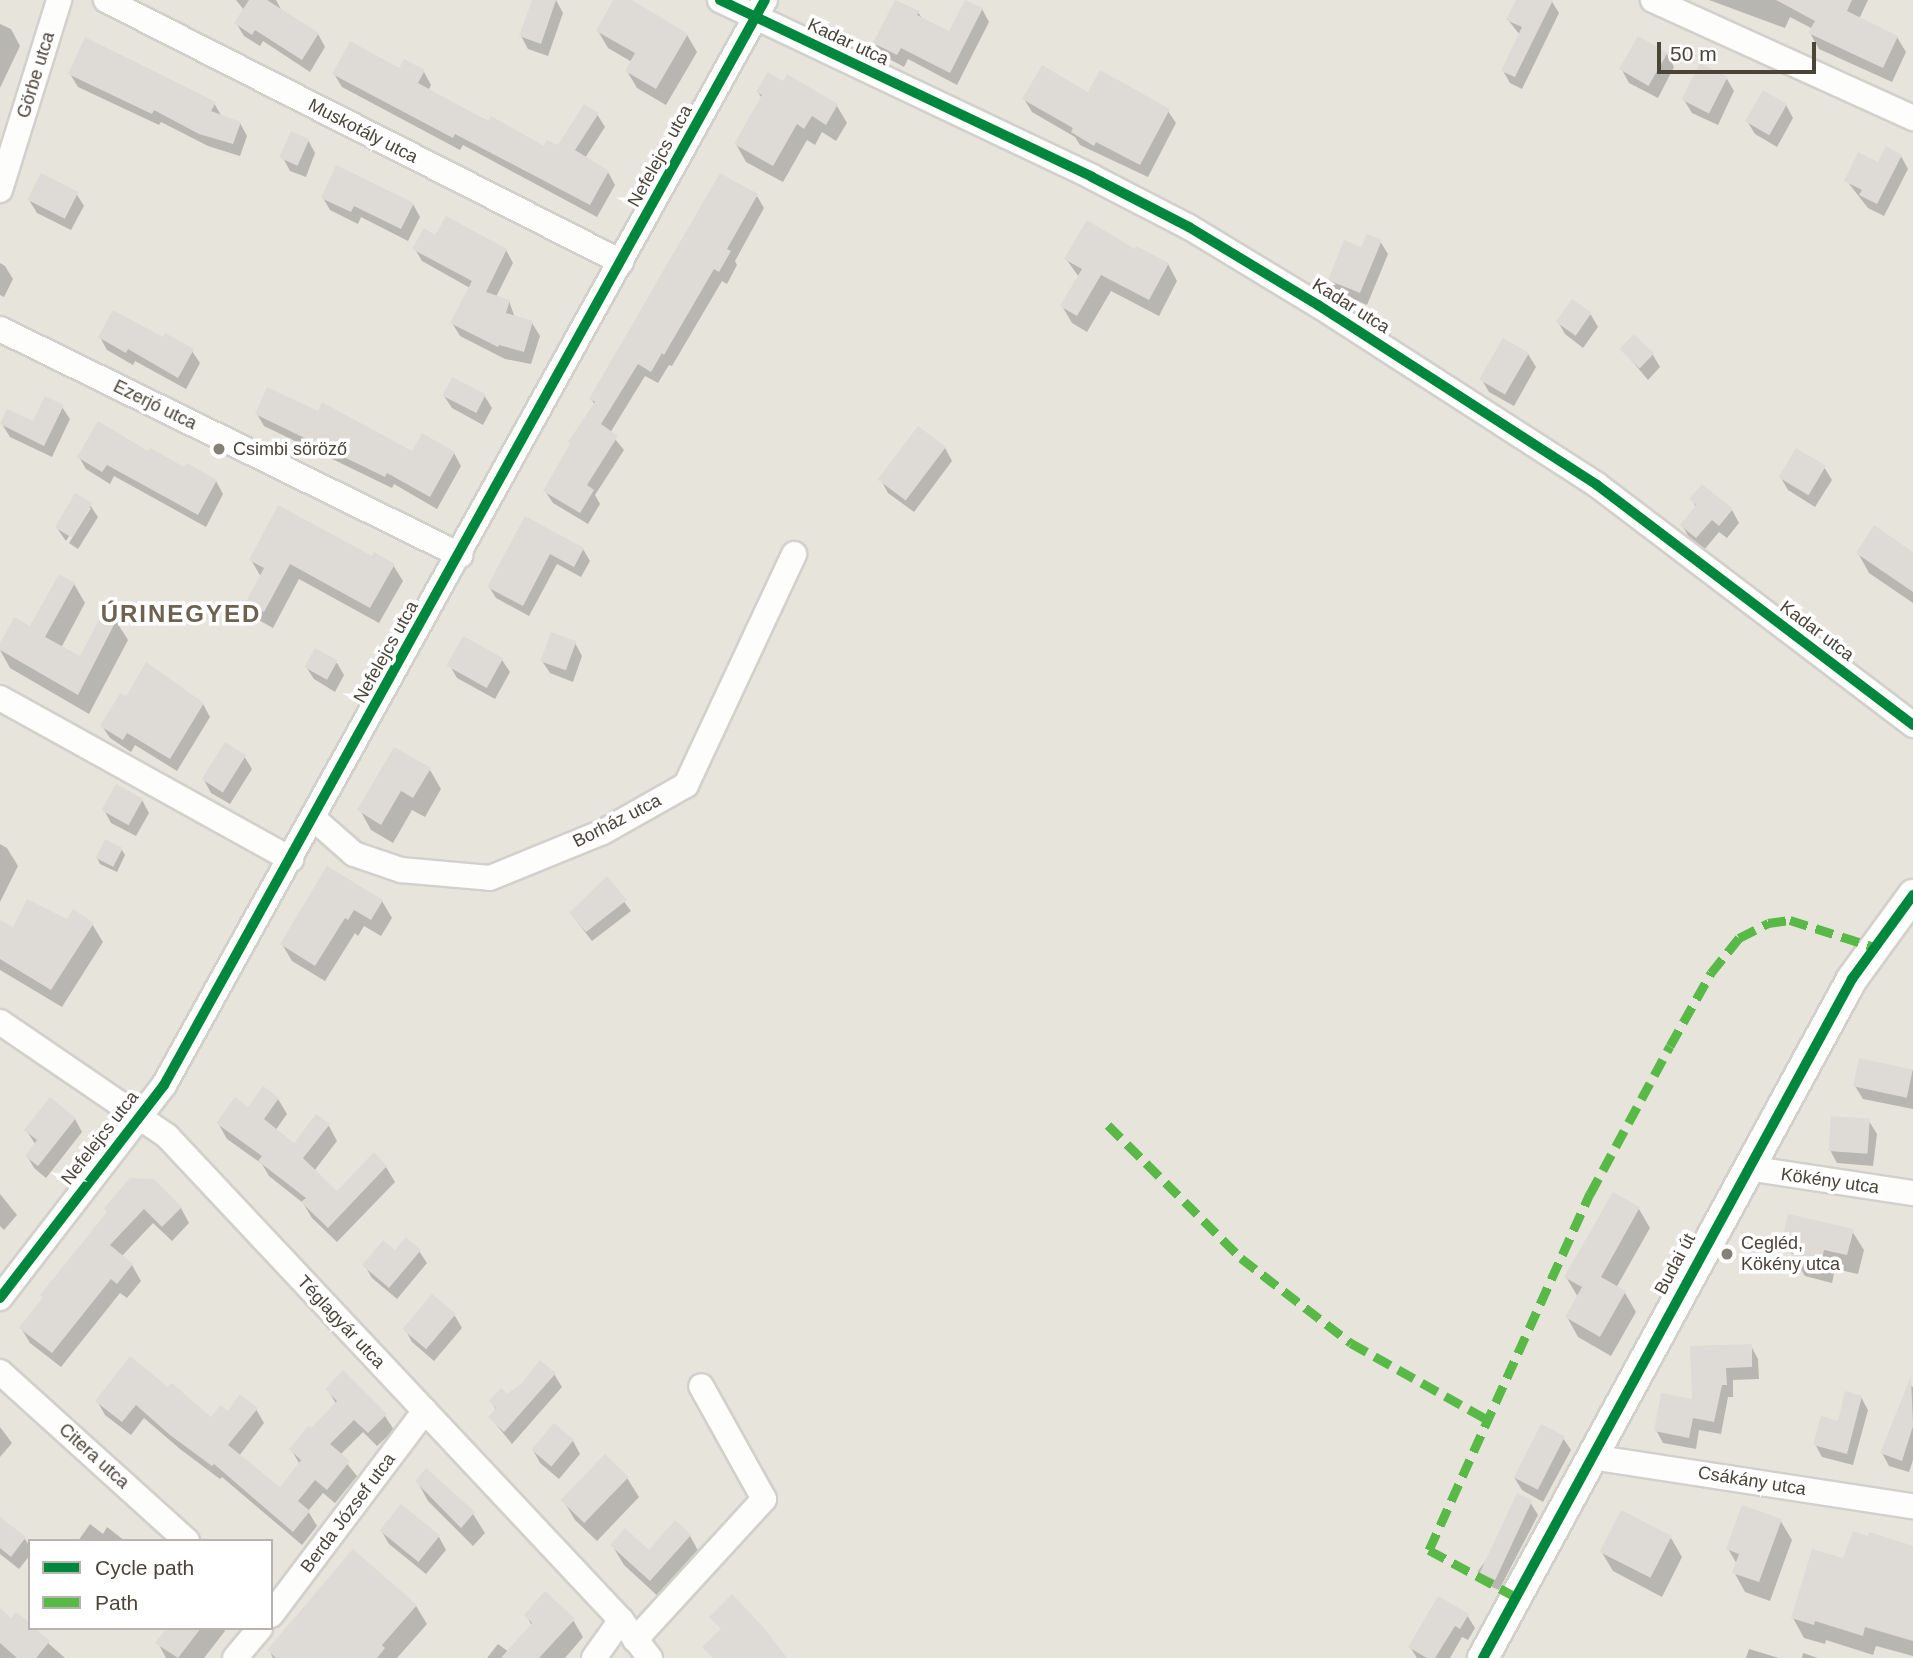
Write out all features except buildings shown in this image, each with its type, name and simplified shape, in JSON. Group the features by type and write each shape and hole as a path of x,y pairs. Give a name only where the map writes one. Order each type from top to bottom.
{"street":[{"name":"Görbe utca","path":"0,190 59,0"},
{"name":"Muskotály utca","path":"106,0 621,262"},
{"name":"Kadar utca","path":"720,0 761,9 1092,177 1189,227 1306,298 1597,485 1913,725"},
{"path":"1653,0 1913,118"},
{"name":"Nefelejcs utca","path":"0,1298 164,1085 761,9"},
{"name":"Ezerjó utca","path":"0,329 460,555"},
{"name":"Borház utca","path":"313,818 354,854 401,870 490,878 603,832 686,785 794,554"},
{"path":"0,698 291,859"},
{"name":"Budai út","path":"1483,1658 1746,1168 1852,979 1913,895"},
{"name":"Téglagyár utca","path":"0,1022 167,1136 621,1620 643,1649"},
{"name":"Kökény utca","path":"1746,1168 1913,1193"},
{"name":"Citera utca","path":"0,1372 185,1539"},
{"path":"643,1649 764,1499 701,1386"},
{"name":"Berda József utca","path":"273,1612 425,1411"},
{"name":"Csákány utca","path":"1591,1457 1913,1506"},
{"path":"594,1658 621,1620"},
{"path":"235,1658 258,1630"}],"shaded area":[{"path":"0,0 1913,0 1913,1658 0,1658"}],"marked path":[{"path":"1516,1597 1429,1550 1590,1194 1670,1046 1711,973 1739,938 1768,923 1790,920 1874,947"},
{"path":"1108,1125 1241,1258 1351,1343 1488,1420"}],"cycle path":[{"path":"720,0 1092,177 1189,227 1318,305 1597,485 1913,725"},
{"path":"0,1298 164,1085 765,0"},
{"path":"1483,1658 1852,979 1913,895"}],"place":[{"name":"Csimbi söröző","path":"219,449"},
{"name":"Cegléd, Kökény utca","path":"1727,1254"}],"district":[{"name":"ÚRINEGYED","path":"181,614"}]}
